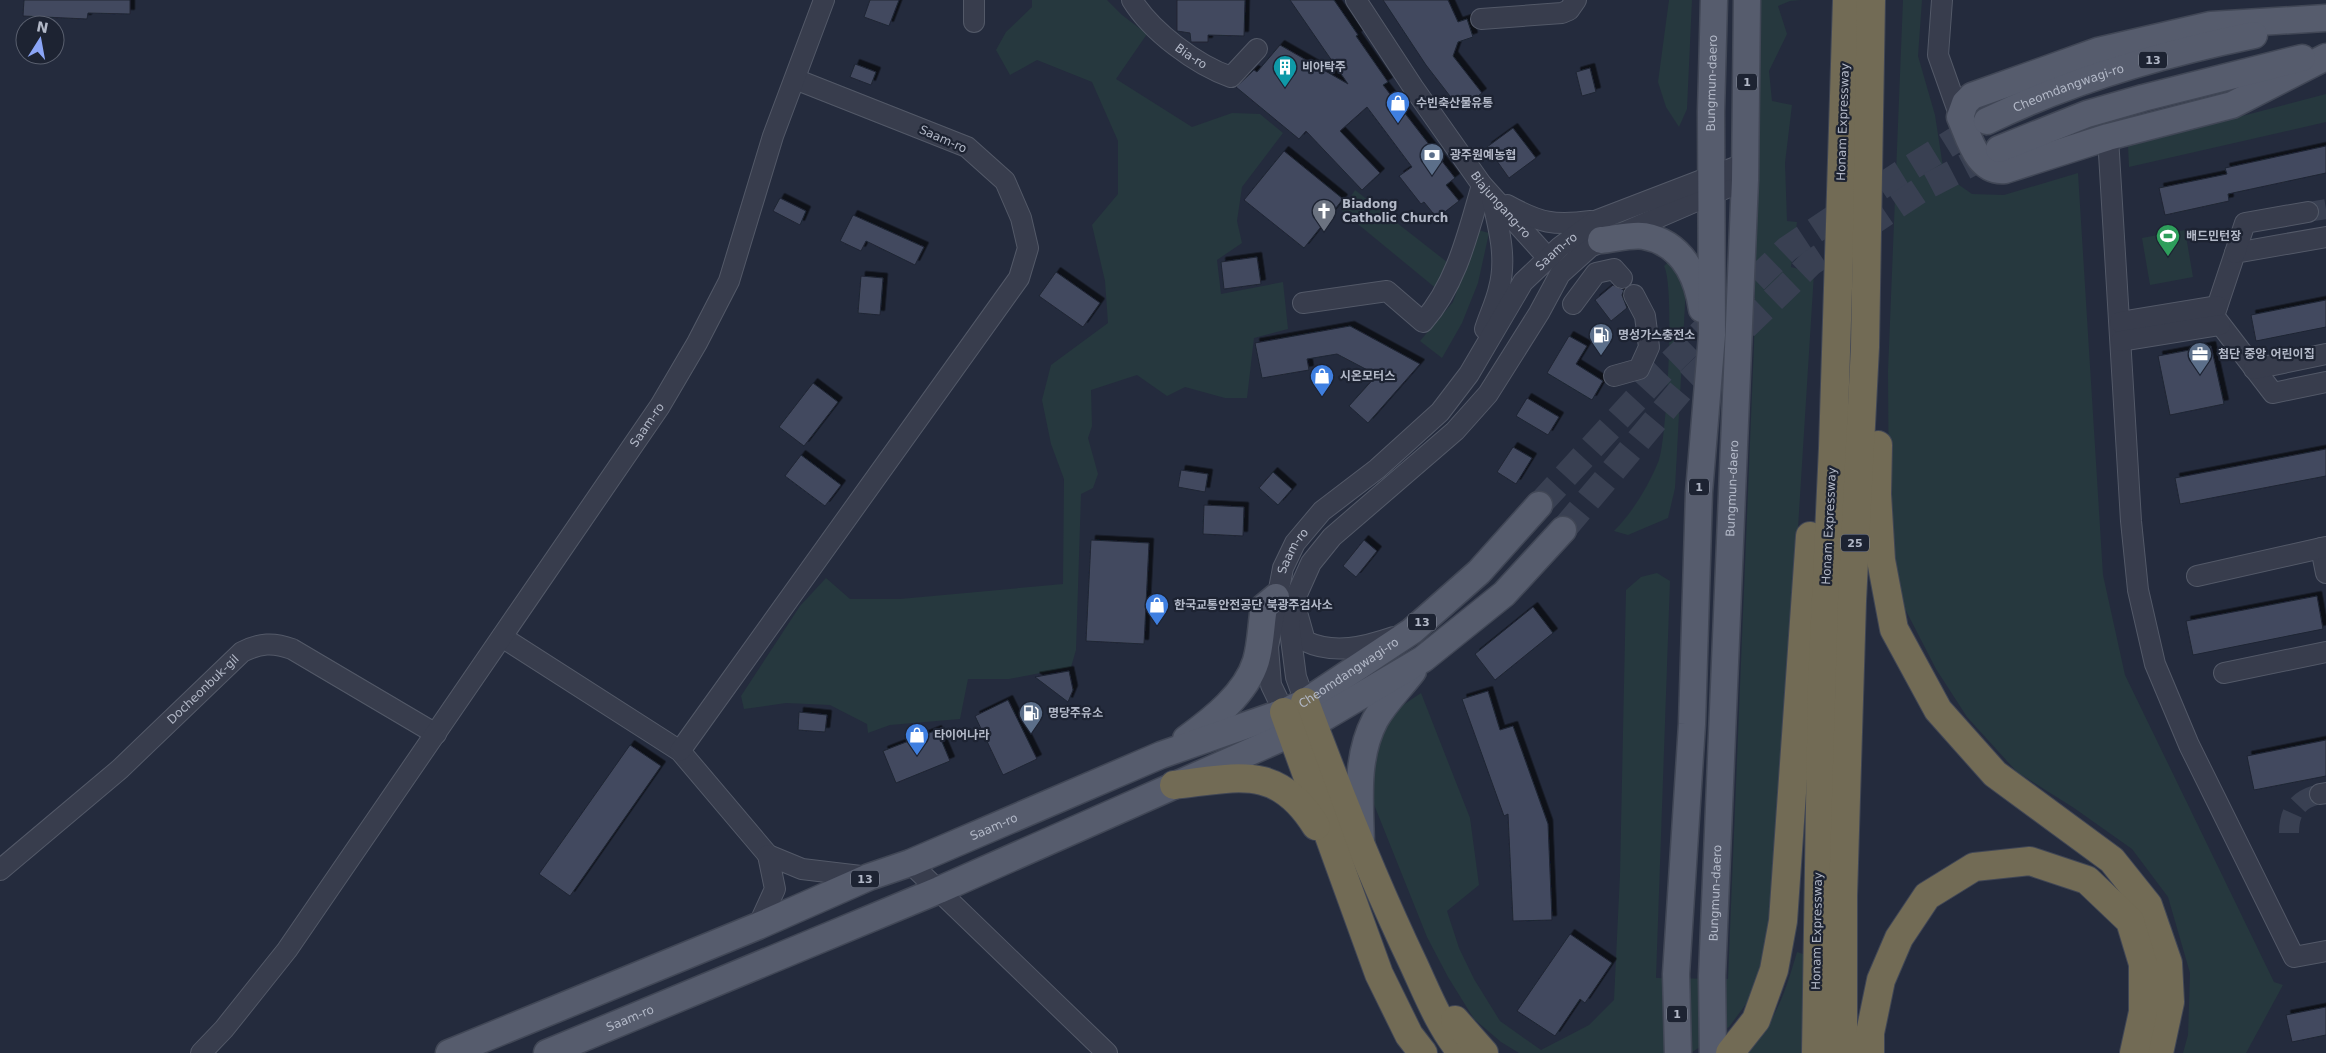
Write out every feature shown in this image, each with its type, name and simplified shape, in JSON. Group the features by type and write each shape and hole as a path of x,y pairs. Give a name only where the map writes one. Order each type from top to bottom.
{"highway":[{"name":"Honam Expressway","path":"1843,1053 1843,896 1851,640 1865,347 1858,34 1847,0"},
{"name":"Honam Expressway","path":"1816,1053 1817,886 1822,684 1833,448 1858,34 1871,0"},
{"path":"1865,347 1879,412 1877,494 1881,560 1894,629 1938,710 1996,774 2112,860 2148,905 2168,963 2170,1002 2159,1053"},
{"path":"1730,1053 1756,1020 1774,970 1783,920 1813,497 1833,448"},
{"path":"1298,718 1428,994 1453,1042 1462,1053"},
{"path":"1298,718 1335,858 1378,974 1410,1035 1423,1053"},
{"path":"1174,785 1235,778 1255,778 1281,788 1304,806 1335,858"},
{"path":"1870,1053 1870,1032 1881,980 1900,938 1927,896 1974,866 2030,861 2087,880 2130,921 2143,964 2143,1012 2134,1053"},
{"path":"1428,994 1465,1030 1484,1053"}],"main road":[{"name":"Bungmun-daero","path":"1678,1053 1676,974 1692,724 1699,492 1712,335 1711,185 1714,0"},
{"name":"Bungmun-daero","path":"1713,1053 1712,976 1745,171 1747,0"},
{"path":"2326,19 2211,25 2098,52 1972,96 1964,103 1960,117 1980,160 1989,167 2000,170 2108,137 2232,105 2326,57"},
{"name":"Cheomdangwagi-ro","path":"1986,120 2026,101 2068,85 2118,70 2228,40 2326,19"},
{"path":"1999,149 2087,114 2134,100 2326,52"},
{"path":"1598,231 1643,236 1663,243 1680,255 1692,270 1699,289 1702,312 1712,335"},
{"name":"Cheomdangwagi-ro","path":"1298,718 1412,631 1480,572 1539,505"},
{"name":"13","path":"1423,659 1504,594 1563,530"},
{"path":"1161,755 1215,716 1240,690 1256,662 1264,607 1285,599"},
{"path":"1361,850 1360,780 1364,746 1376,719 1423,659"},
{"name":"Saam-ro","path":"555,1051 939,890 1174,785 1298,718 1423,659"},
{"name":"Saam-ro","path":"449,1053 758,926 869,877 910,863 1161,755 1298,718"}],"street":[{"name":"Saam-ro","path":"201,1053 224,1030 287,950 660,406 697,343 729,281 773,136 824,0"},
{"path":"974,0 974,22"},
{"name":"Bia-ro","path":"1132,0 1158,31 1212,70 1230,77 1257,49"},
{"name":"Biajungang-ro","path":"1356,0 1413,87 1486,190 1548,258"},
{"path":"1481,19 1562,14 1569,10 1576,0"},
{"path":"1942,0 1938,55 1960,117"},
{"name":"Saam-ro","path":"680,752 1019,278 1028,248 1021,218 1005,181 967,147 795,79"},
{"path":"2108,137 2131,521 2138,590 2155,664 2189,745 2294,957 2326,951"},
{"name":"Saam-ro","path":"1298,718 1296,677 1285,599 1283,568 1295,543 1322,511 1377,469 1440,412 1469,374 1523,282 1548,258 1598,231 1745,171"},
{"path":"1486,190 1532,218 1598,231"},
{"path":"1303,302 1387,291 1423,322 1440,300 1449,284 1486,190"},
{"path":"1469,374 1500,288 1501,235 1486,190"},
{"path":"2308,212 2245,223 2235,253 2219,316 2254,369 2273,393 2326,382"},
{"name":"Saam-ro","path":"1298,718 1271,685 1268,647 1285,599 1332,537 1455,431 1488,394 1539,313 1560,274 1590,247 1598,231"},
{"path":"2235,253 2326,237"},
{"path":"1573,304 1596,274 1614,269 1622,278"},
{"path":"1614,376 1639,369 1649,347 1645,316 1634,295"},
{"path":"2121,332 2219,316"},
{"path":"2254,369 2326,354"},
{"path":"2197,576 2324,548 2326,573"},
{"name":"Saam-ro","path":"1285,599 1305,641 1317,647 1332,649 1350,648 1376,643 1412,631"},
{"name":"Saam-ro","path":"502,637 680,752 768,855 802,869 869,877"},
{"name":"Docheonbuk-gil","path":"0,870 120,769 242,652 254,646 267,644 292,649 436,734"},
{"path":"2224,673 2326,652"},
{"name":"Saam-ro","path":"758,926 775,889 768,855"},
{"path":"910,863 1107,1053"}],"shaded area":[{"path":"1032,0 1107,0 1122,15 1147,34 1116,79 1192,127 1232,113 1260,114 1283,133 1242,187 1237,221 1242,243 1217,260 1221,294 1283,282 1288,329 1254,338 1247,398 1225,398 1185,387 1167,396 1137,375 1091,390 1092,426 1088,438 1098,474 1093,488 1081,494 1076,650 1071,667 1009,679 968,679 960,719 890,725 868,733 867,724 830,705 786,703 744,709 741,696 800,606 826,578 850,599 900,599 1063,584 1064,479 1051,444 1042,400 1051,365 1108,323 1105,281 1092,225 1118,194 1118,141 1092,82 1037,60 1010,75 996,50 1006,32 1032,7"},
{"path":"1669,0 1692,0 1687,109 1679,127 1666,107 1658,82"},
{"path":"1759,0 1801,0 1790,1 1778,6 1787,34 1769,71 1772,101 1792,105 1785,163 1787,221 1797,222 1791,267 1814,273 1771,927 1760,976 1746,1004 1729,1027 1691,1053 1519,1053 1501,1042 1474,1019 1448,977 1427,937 1367,787 1385,717 1421,693 1470,818 1479,885 1447,911 1459,948 1474,979 1500,1021 1541,1050 1589,1025 1614,1000 1620,874 1626,590 1641,577 1657,573 1670,581 1656,978 1728,979 1754,345"},
{"path":"1903,0 1922,0 1918,56 1935,115 1943,167 1952,180 1972,194 2004,195 2078,173 2103,575 2125,675 2274,982 2283,985 2246,1053 2183,1053 2188,1035 2190,973 2168,897 2132,849 2074,808 2017,772 1967,717 1936,669 1902,603 1889,520 1888,371"},
{"path":"2326,94 2326,122 2129,167 2128,146"},
{"path":"1355,190 1452,266 1438,290 1342,211"},
{"path":"1478,230 1489,233 1478,283 1462,323 1442,358 1420,341 1453,302"},
{"name":"배드민턴장","path":"2185,230 2193,277 2150,285 2142,238"},
{"path":"1673,258 1686,286 1675,488 1668,518 1628,535 1614,531 1634,507 1645,488 1659,460 1662,446 1669,362 1669,301 1664,266"},
{"path":"1797,952 1803,954 1803,1053 1748,1053 1773,1017"}],"building":[{"path":"24,0 130,0 130,14 88,13 87,19 65,18 65,15 23,15"},
{"path":"870,0 899,0 889,26 864,17"},
{"path":"1177,0 1245,0 1244,36 1208,35 1208,42 1191,42 1190,33 1177,31"},
{"path":"1290,0 1334,0 1388,82 1383,85 1455,178 1446,185 1459,201 1437,218 1424,202 1421,204 1399,176 1412,167 1367,107 1340,131 1380,173 1362,190 1306,131 1299,139 1236,87 1254,70 1257,72 1280,45 1348,84"},
{"path":"1383,0 1448,0 1458,22 1467,19 1473,37 1458,42 1453,56 1482,93 1460,109 1426,65"},
{"path":"855,64 876,72 871,85 850,77"},
{"path":"1590,68 1596,92 1582,96 1576,72"},
{"path":"1513,128 1536,158 1509,178 1487,147"},
{"path":"2326,146 2326,173 2228,194 2229,201 2165,215 2159,188 2227,174 2225,168"},
{"path":"1284,151 1343,199 1304,248 1244,200"},
{"path":"780,198 806,211 800,225 773,211"},
{"path":"853,215 924,247 915,265 866,241 861,251 840,241"},
{"path":"1257,257 1261,284 1224,289 1221,262"},
{"path":"1056,272 1100,303 1083,327 1039,296"},
{"path":"861,276 883,278 880,315 858,313"},
{"path":"1613,285 1624,290 1622,295 1627,308 1611,321 1595,300"},
{"path":"2326,300 2326,327 2256,341 2251,315"},
{"path":"1350,326 1420,364 1368,423 1349,406 1377,375 1337,354 1307,359 1309,370 1262,378 1255,343"},
{"path":"1569,336 1587,346 1576,364 1603,381 1592,400 1547,373"},
{"path":"2211,346 2224,404 2170,415 2158,356"},
{"path":"813,383 838,402 804,446 779,427"},
{"path":"1527,398 1559,417 1548,435 1516,416"},
{"path":"1513,447 1532,458 1516,484 1497,472"},
{"path":"2326,449 2326,476 2180,504 2175,478"},
{"path":"801,455 841,485 825,506 785,476"},
{"path":"1181,470 1208,474 1205,492 1178,487"},
{"path":"1273,472 1292,489 1278,505 1259,488"},
{"path":"1204,505 1244,507 1243,536 1203,534"},
{"path":"1091,540 1149,543 1144,644 1086,641"},
{"path":"1364,540 1377,551 1356,577 1343,566"},
{"path":"2317,596 2323,629 2193,655 2186,621"},
{"path":"1533,607 1553,633 1495,680 1475,654"},
{"path":"1069,671 1073,690 1068,702 1035,677"},
{"path":"1488,691 1500,730 1513,726 1548,824 1552,920 1513,921 1508,814 1504,816 1462,699"},
{"path":"1008,700 1037,759 1003,775 975,716"},
{"path":"799,712 827,715 825,732 798,730"},
{"name":"타이어나라","path":"937,730 950,761 896,783 883,751"},
{"path":"2326,740 2326,776 2254,790 2247,756"},
{"path":"630,745 661,766 570,896 539,874"},
{"path":"1570,934 1612,963 1585,1003 1580,999 1555,1036 1517,1011"},
{"path":"2326,1007 2326,1035 2292,1042 2286,1015"}],"tunnel":[{"path":"1539,505 1662,371 1787,249 1897,176 1986,121"},
{"path":"1563,530 1686,384 1811,263 1922,189 1999,149"},
{"path":"2308,212 2326,209"},
{"path":"2289,833 2289,825 2296,807 2306,799 2320,794"}],"place":[{"name":"비아탁주","path":"1285,88"},
{"name":"수빈축산물유통","path":"1398,124"},
{"name":"광주원예농협","path":"1432,176"},
{"name":"Biadong Catholic Church","path":"1324,232"},
{"name":"배드민턴장","path":"2168,257"},
{"name":"명성가스충전소","path":"1601,356"},
{"name":"첨단 중앙 어린이집","path":"2200,375"},
{"name":"시온모터스","path":"1322,397"},
{"name":"한국교통안전공단 북광주검사소","path":"1157,626"},
{"name":"명당주유소","path":"1031,734"},
{"name":"타이어나라","path":"917,756"}]}
